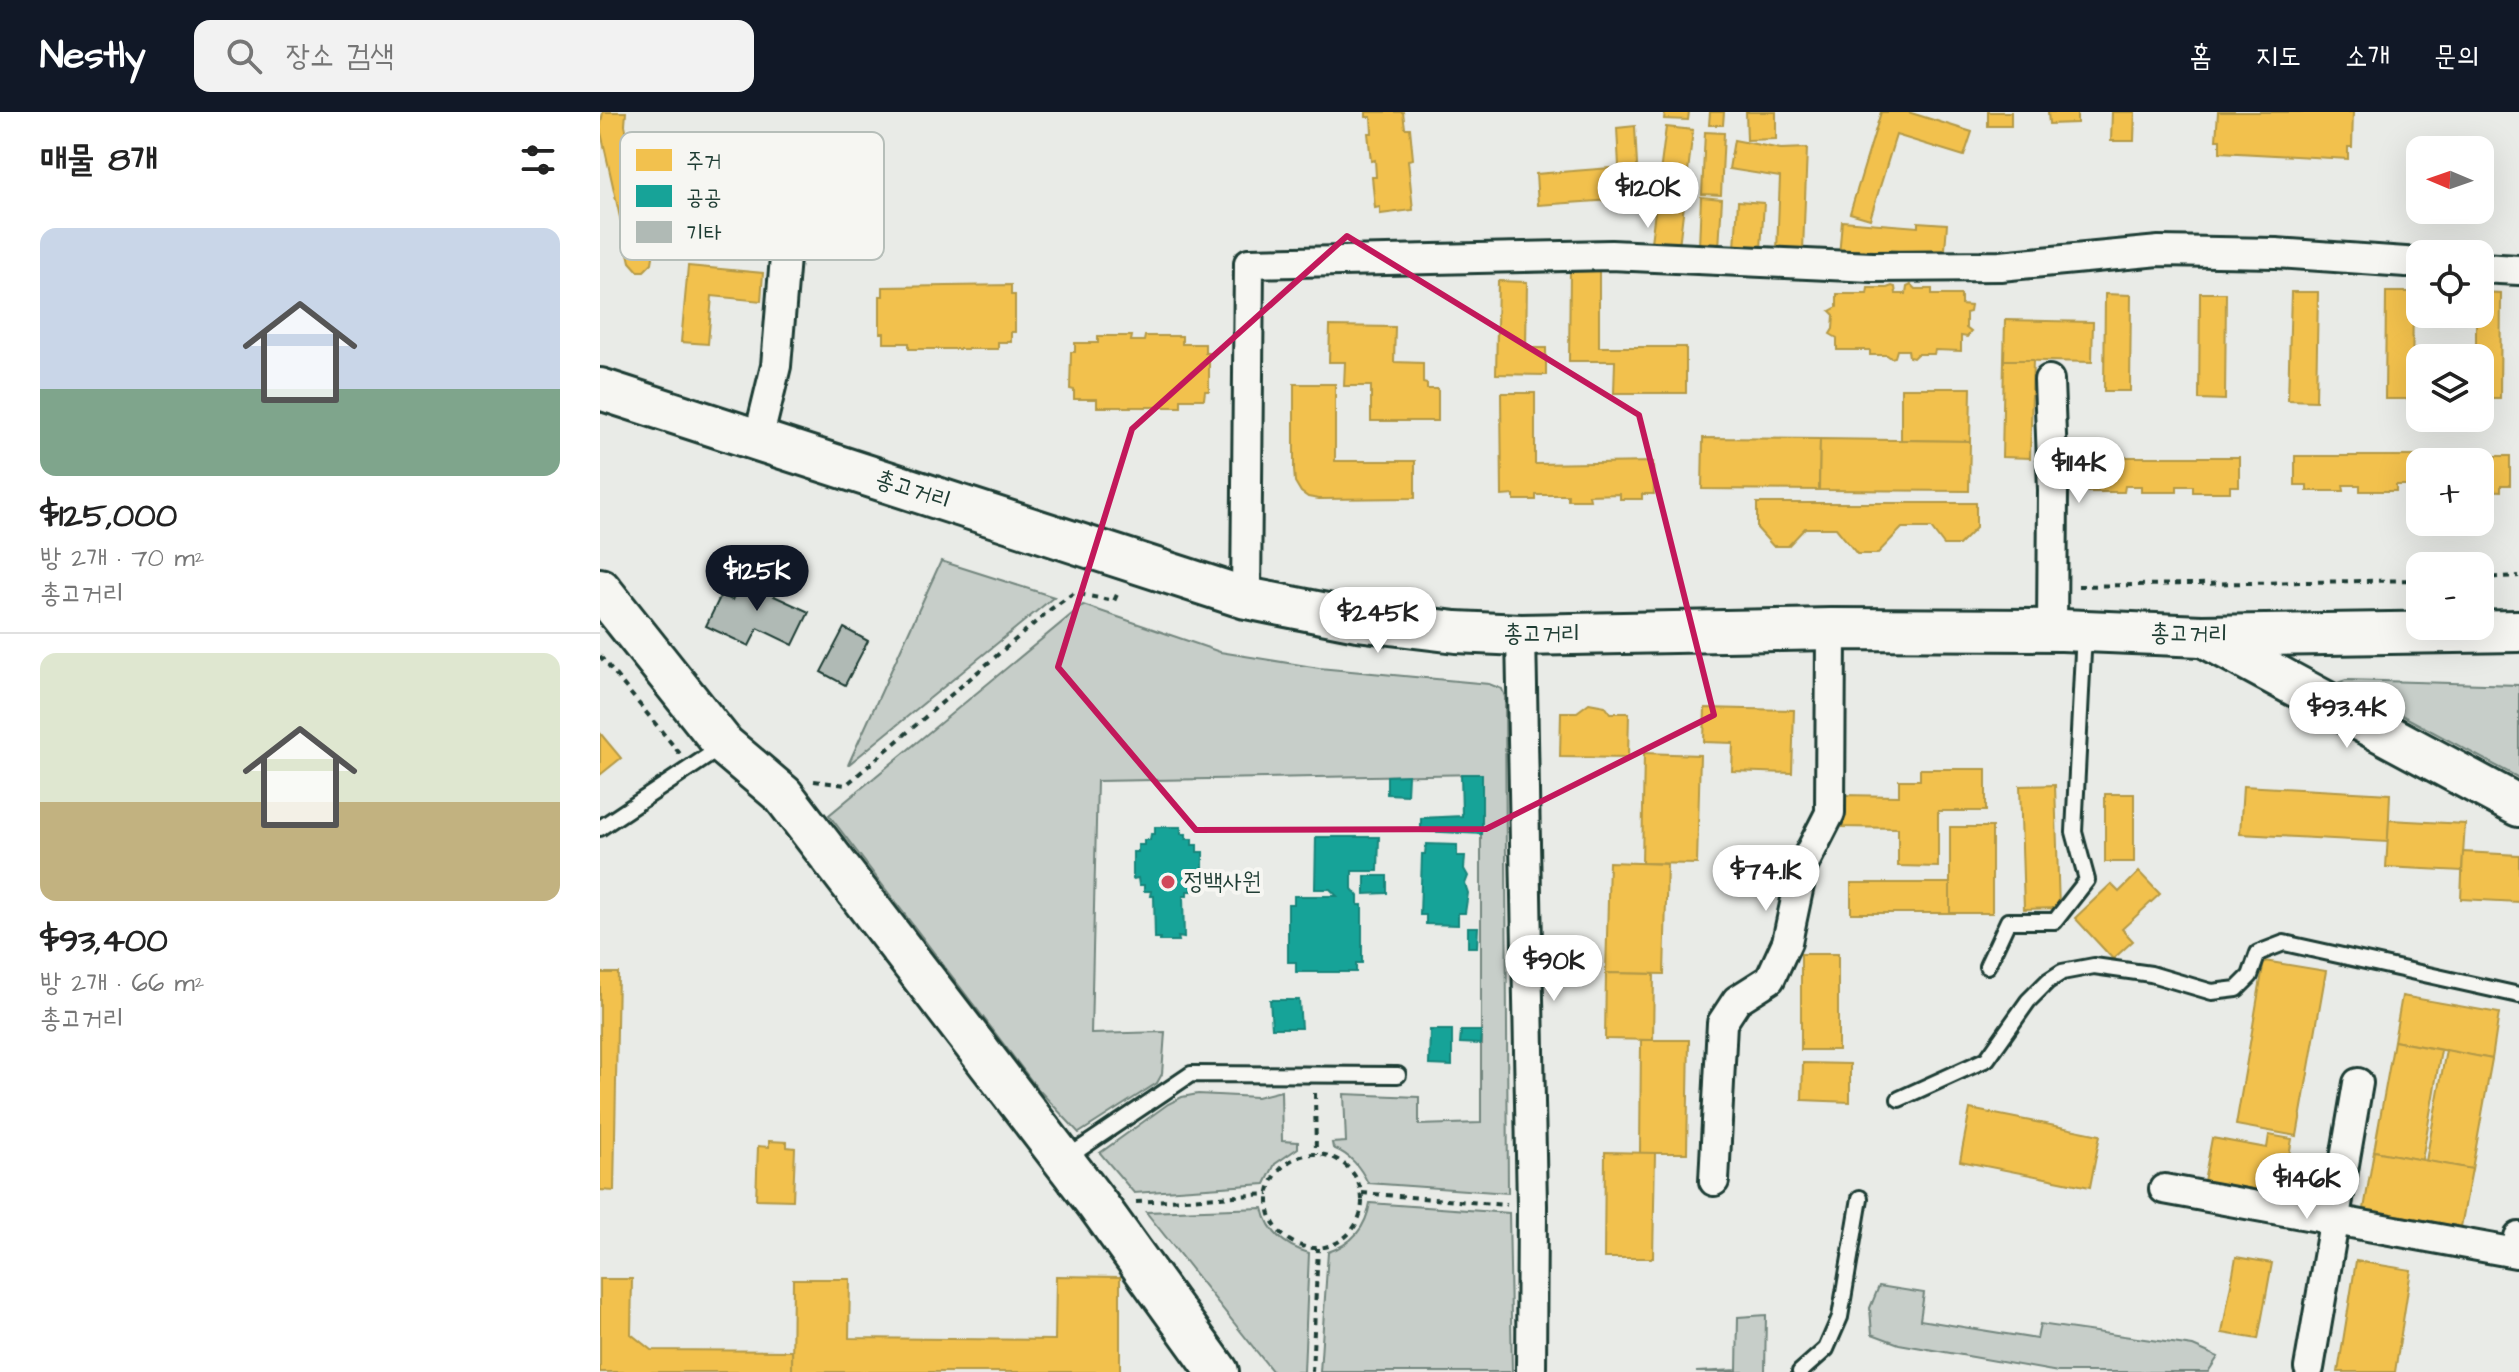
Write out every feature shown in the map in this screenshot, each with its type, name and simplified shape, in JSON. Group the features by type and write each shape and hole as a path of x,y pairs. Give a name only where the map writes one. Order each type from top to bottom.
{"main road":[{"name":"총고거리","path":"600,389 1246,598 1357,620 1456,632 1521,635 1831,629 2068,631 2202,636 2519,631"},
{"path":"600,589 724,745 783,795 1064,1160 1218,1372"},
{"path":"2202,636 2519,806"}],"street":[{"path":"1246,598 1249,263 1611,255 1872,267 2000,266 2159,251 2276,253 2406,262"},
{"path":"758,440 776,366 785,260"},
{"path":"2494,269 2519,270"},
{"path":"2049,380 2053,490 2052,587 2068,631"},
{"path":"1714,1181 1722,1023 1737,1000 1770,979 1787,942 1803,866 1830,813 1831,629"},
{"path":"1521,635 1532,1206 1531,1372"},
{"path":"2309,1368 2358,1083"},
{"path":"2164,1189 2516,1253 2519,1237"}],"lane":[{"path":"1987,966 2008,921 2055,921 2087,880 2074,832 2068,631"},
{"path":"600,828 724,745"},
{"path":"1899,1099 1987,1059 2028,1001 2048,981 2062,972 2094,966 2151,974 2212,992 2224,991 2237,989 2250,976 2258,953 2284,943 2519,995"},
{"path":"1064,1160 1191,1074 1398,1075"},
{"path":"1800,1372 1826,1349 1840,1317 1860,1198"}],"path":[{"path":"783,795 812,781 846,785 1051,609 1074,593 1114,601 1131,562"},
{"path":"2494,577 2519,576"},
{"path":"2052,587 2406,580"},
{"path":"600,656 690,766"},
{"path":"1314,1075 1316,1154"},
{"path":"1316,1154 1334,1158 1349,1168 1362,1193 1360,1216 1352,1230 1333,1245 1318,1248 1301,1246 1281,1233 1270,1211 1269,1194 1275,1178 1285,1165 1300,1157 1316,1154"},
{"path":"1362,1193 1532,1206"},
{"path":"1097,1204 1269,1194"},
{"path":"1312,1372 1318,1248"}],"highlighted area":[{"path":"1347,236 1639,415 1714,715 1486,829 1196,830 1058,667 1132,429"}],"shaded area":[{"path":"941,561 1054,597 848,765"},
{"path":"1083,605 1220,652 1319,668 1489,684 1502,689 1505,697 1508,1193 1368,1183 1354,1162 1333,1148 1332,1143 1346,1142 1344,1094 1419,1097 1419,1125 1481,1123 1481,774 1097,781 1091,1034 1165,1032 1162,1074 1157,1083 1079,1133 1037,1088 829,815"},
{"path":"2340,682 2519,685 2519,778"},
{"path":"1281,1091 1282,1141 1298,1142 1298,1148 1275,1164 1265,1184 1134,1193 1100,1153 1182,1097 1198,1094 1257,1097"},
{"path":"1370,1203 1509,1213 1512,1372 1320,1372 1328,1252 1351,1240 1365,1220"},
{"path":"1263,1208 1269,1225 1279,1237 1292,1247 1309,1253 1304,1372 1273,1372 1146,1212"},
{"path":"1879,1286 1924,1293 1920,1320 2037,1339 2040,1324 2193,1346 2218,1357 2208,1372 2058,1372 1899,1344 1872,1334 1870,1308"},
{"path":"1766,1315 1765,1372 1696,1372 1737,1370 1738,1317"}],"building: 주거":[{"path":"603,112 626,112 626,132 620,132 620,217 600,128"},
{"path":"1366,112 1403,112 1405,128 1410,128 1413,159 1408,160 1413,210 1380,214 1380,207 1375,208 1372,177 1376,177 1375,160 1371,161 1368,133 1372,133 1371,117 1366,117"},
{"path":"1665,112 1689,112 1688,120 1664,119"},
{"path":"1710,112 1724,112 1723,125 1709,125"},
{"path":"1746,112 1776,112 1776,139 1747,140"},
{"path":"1881,112 1908,112 1972,132 1964,156 1896,135 1870,219 1850,213"},
{"path":"1988,112 2011,112 2011,126 1988,126"},
{"path":"2048,112 2077,112 2077,123 2049,124"},
{"path":"2112,112 2135,112 2134,141 2111,141"},
{"path":"2218,112 2353,112 2352,147 2348,147 2348,159 2220,152 2220,140 2216,140"},
{"path":"1635,126 1639,204 1621,205 1617,128"},
{"path":"1666,127 1693,130 1679,246 1651,242"},
{"path":"1705,132 1724,133 1721,195 1702,194"},
{"path":"1734,140 1781,149 1807,148 1803,251 1777,250 1780,177 1729,169"},
{"path":"1610,168 1613,200 1538,205 1536,174"},
{"path":"1701,197 1722,199 1719,248 1699,247"},
{"path":"1738,201 1764,203 1761,249 1735,248"},
{"path":"1842,221 1918,227 1918,222 1947,224 1944,262 1917,253 1890,250 1890,253 1856,250 1856,258 1839,256"},
{"path":"652,260 644,271 638,271 630,262"},
{"path":"688,266 763,273 761,301 712,296 708,344 681,342"},
{"path":"1570,270 1599,270 1599,347 1686,347 1686,393 1614,393 1615,361 1569,361"},
{"path":"1498,281 1527,282 1526,348 1546,348 1546,375 1496,374"},
{"path":"1011,285 1011,295 1015,295 1015,332 1011,332 1011,342 998,342 998,349 909,349 909,343 884,343 884,333 880,333 880,296 883,296 883,287"},
{"path":"1911,285 1915,289 1932,289 1932,295 1961,295 1961,305 1971,306 1970,312 1966,313 1966,328 1971,332 1967,337 1961,336 1961,351 1935,350 1934,354 1917,354 1913,358 1909,357 1908,350 1897,350 1895,357 1891,358 1887,355 1870,355 1870,350 1837,350 1837,338 1830,334 1834,315 1830,311 1837,307 1837,294 1867,294 1868,288 1892,286 1896,294 1906,294 1907,287"},
{"path":"2291,292 2318,292 2316,401 2288,400"},
{"path":"2386,292 2406,292 2406,328 2413,328 2413,344 2406,344 2406,399 2385,399"},
{"path":"2200,293 2226,293 2225,400 2199,399"},
{"path":"2494,293 2501,293 2500,398 2494,398 2494,344 2476,344 2476,328 2494,328"},
{"path":"2105,294 2131,295 2130,391 2104,391"},
{"path":"2005,320 2093,322 2092,362 2004,360"},
{"path":"1330,326 1395,327 1394,362 1423,363 1423,383 1427,384 1427,389 1438,389 1438,421 1371,421 1371,386 1344,386 1345,362 1329,362"},
{"path":"1098,336 1132,336 1131,341 1144,341 1145,336 1182,336 1182,344 1205,344 1205,353 1209,353 1209,391 1205,391 1204,399 1181,399 1181,407 1097,407 1097,399 1074,399 1074,390 1070,389 1071,352 1075,352 1075,343 1098,343"},
{"path":"2004,360 2033,360 2030,458 2002,457"},
{"path":"1294,384 1335,384 1335,461 1415,461 1415,498 1319,499 1301,492 1295,482 1294,470"},
{"path":"1901,388 1971,388 1970,441 1901,440"},
{"path":"1501,393 1535,393 1535,464 1653,462 1654,494 1642,494 1642,499 1620,499 1620,494 1589,495 1590,500 1568,500 1568,495 1536,495 1536,500 1514,500 1514,495 1502,496"},
{"path":"1703,438 1820,439 1819,490 1702,489"},
{"path":"1820,439 1970,441 1969,491 1819,490"},
{"path":"2295,456 2406,456 2406,485 2396,485 2396,491 2360,491 2360,485 2343,485 2344,491 2307,491 2307,485 2295,485"},
{"path":"2494,456 2510,456 2510,485 2501,485 2501,491 2494,491"},
{"path":"2076,457 2239,457 2239,486 2230,486 2230,492 2193,492 2193,486 2177,486 2177,492 2141,492 2141,486 2125,486 2124,492 2088,492 2088,486 2076,486"},
{"path":"1757,503 1976,503 1976,528 1959,545 1944,545 1931,528 1902,528 1877,554 1857,554 1836,528 1805,528 1788,546 1773,546 1757,528"},
{"path":"1589,703 1605,706 1610,713 1629,713 1628,758 1560,757 1561,712 1577,712"},
{"path":"1705,708 1794,710 1792,773 1732,771 1733,743 1704,742"},
{"path":"600,733 621,758 600,775"},
{"path":"1644,753 1700,755 1697,864 1642,863"},
{"path":"1920,769 1986,769 1986,811 1938,811 1938,867 1898,866 1898,828 1843,827 1843,795 1899,796 1899,780 1920,780"},
{"path":"2055,785 2059,908 2024,909 2020,786"},
{"path":"2243,786 2390,794 2388,842 2240,834"},
{"path":"2105,794 2134,794 2134,862 2105,862"},
{"path":"2389,820 2465,824 2462,871 2386,867"},
{"path":"1950,827 1992,827 1992,913 1950,913"},
{"path":"2463,852 2519,855 2519,902 2461,899"},
{"path":"1609,862 1667,864 1664,974 1606,973"},
{"path":"2139,872 2160,894 2122,929 2133,941 2113,959 2075,918 2111,884 2119,892"},
{"path":"1851,883 1950,883 1950,913 1851,913"},
{"path":"1801,954 1838,954 1838,1050 1801,1050"},
{"path":"2264,961 2326,971 2297,1136 2236,1125"},
{"path":"600,973 618,973 614,1191 600,1190"},
{"path":"1606,973 1654,974 1653,1040 1605,1039"},
{"path":"2402,996 2499,1013 2492,1059 2394,1041"},
{"path":"1641,1040 1689,1040 1687,1153 1640,1153"},
{"path":"2394,1041 2441,1050 2422,1160 2374,1151"},
{"path":"2446,1050 2492,1059 2472,1169 2426,1161"},
{"path":"1803,1063 1850,1064 1850,1102 1802,1100"},
{"path":"1970,1109 2100,1135 2090,1187 1960,1161"},
{"path":"2269,1135 2292,1139 2282,1195 2204,1181 2212,1138 2267,1148"},
{"path":"769,1141 787,1142 787,1147 795,1148 793,1200 756,1199 758,1146 769,1147"},
{"path":"2374,1151 2472,1169 2461,1227 2364,1209"},
{"path":"1605,1152 1655,1153 1653,1258 1604,1258"},
{"path":"2236,1257 2272,1263 2258,1339 2222,1333"},
{"path":"2356,1261 2411,1270 2395,1372 2338,1372"},
{"path":"1056,1276 1120,1277 1120,1372 792,1372 793,1279 850,1279 849,1338 1055,1340"},
{"path":"600,1279 632,1279 631,1334 651,1350 792,1351 792,1372 600,1372"}],"building: 공공":[{"path":"1461,774 1482,774 1482,834 1421,831 1421,818 1462,816"},
{"path":"1408,775 1407,795 1387,794 1387,776"},
{"name":"정백사원","path":"1155,827 1181,827 1181,834 1186,834 1186,839 1192,839 1192,845 1197,845 1197,852 1203,852 1203,878 1198,878 1197,885 1192,885 1192,891 1187,891 1187,896 1183,896 1184,938 1178,937 1179,941 1155,938 1154,896 1150,896 1151,891 1144,891 1144,885 1139,885 1138,878 1133,879 1133,852 1138,852 1138,845 1144,845 1144,840 1150,840 1151,834 1155,834"},
{"path":"1316,837 1379,837 1378,871 1352,871 1352,889 1358,896 1358,905 1362,905 1362,963 1356,963 1356,972 1296,972 1296,962 1288,962 1288,904 1294,904 1294,896 1337,896 1330,889 1315,889"},
{"path":"1426,844 1457,845 1457,856 1465,856 1468,893 1465,913 1458,913 1458,925 1426,924 1426,915 1420,915 1422,854 1425,854"},
{"path":"1365,876 1387,876 1387,893 1365,894"},
{"path":"1468,927 1478,927 1477,947 1468,947"},
{"path":"1270,1000 1299,1000 1301,1028 1272,1028"},
{"path":"1430,1030 1452,1030 1452,1066 1429,1065"},
{"path":"1461,1031 1481,1031 1480,1044 1460,1043"}],"building: 기타":[{"path":"746,570 779,586 774,596 809,612 793,645 758,628 749,646 706,626 721,595 732,600"},
{"path":"844,628 868,641 845,685 821,672"}],"place":[{"name":"정백사원","path":"1168,882"}]}
